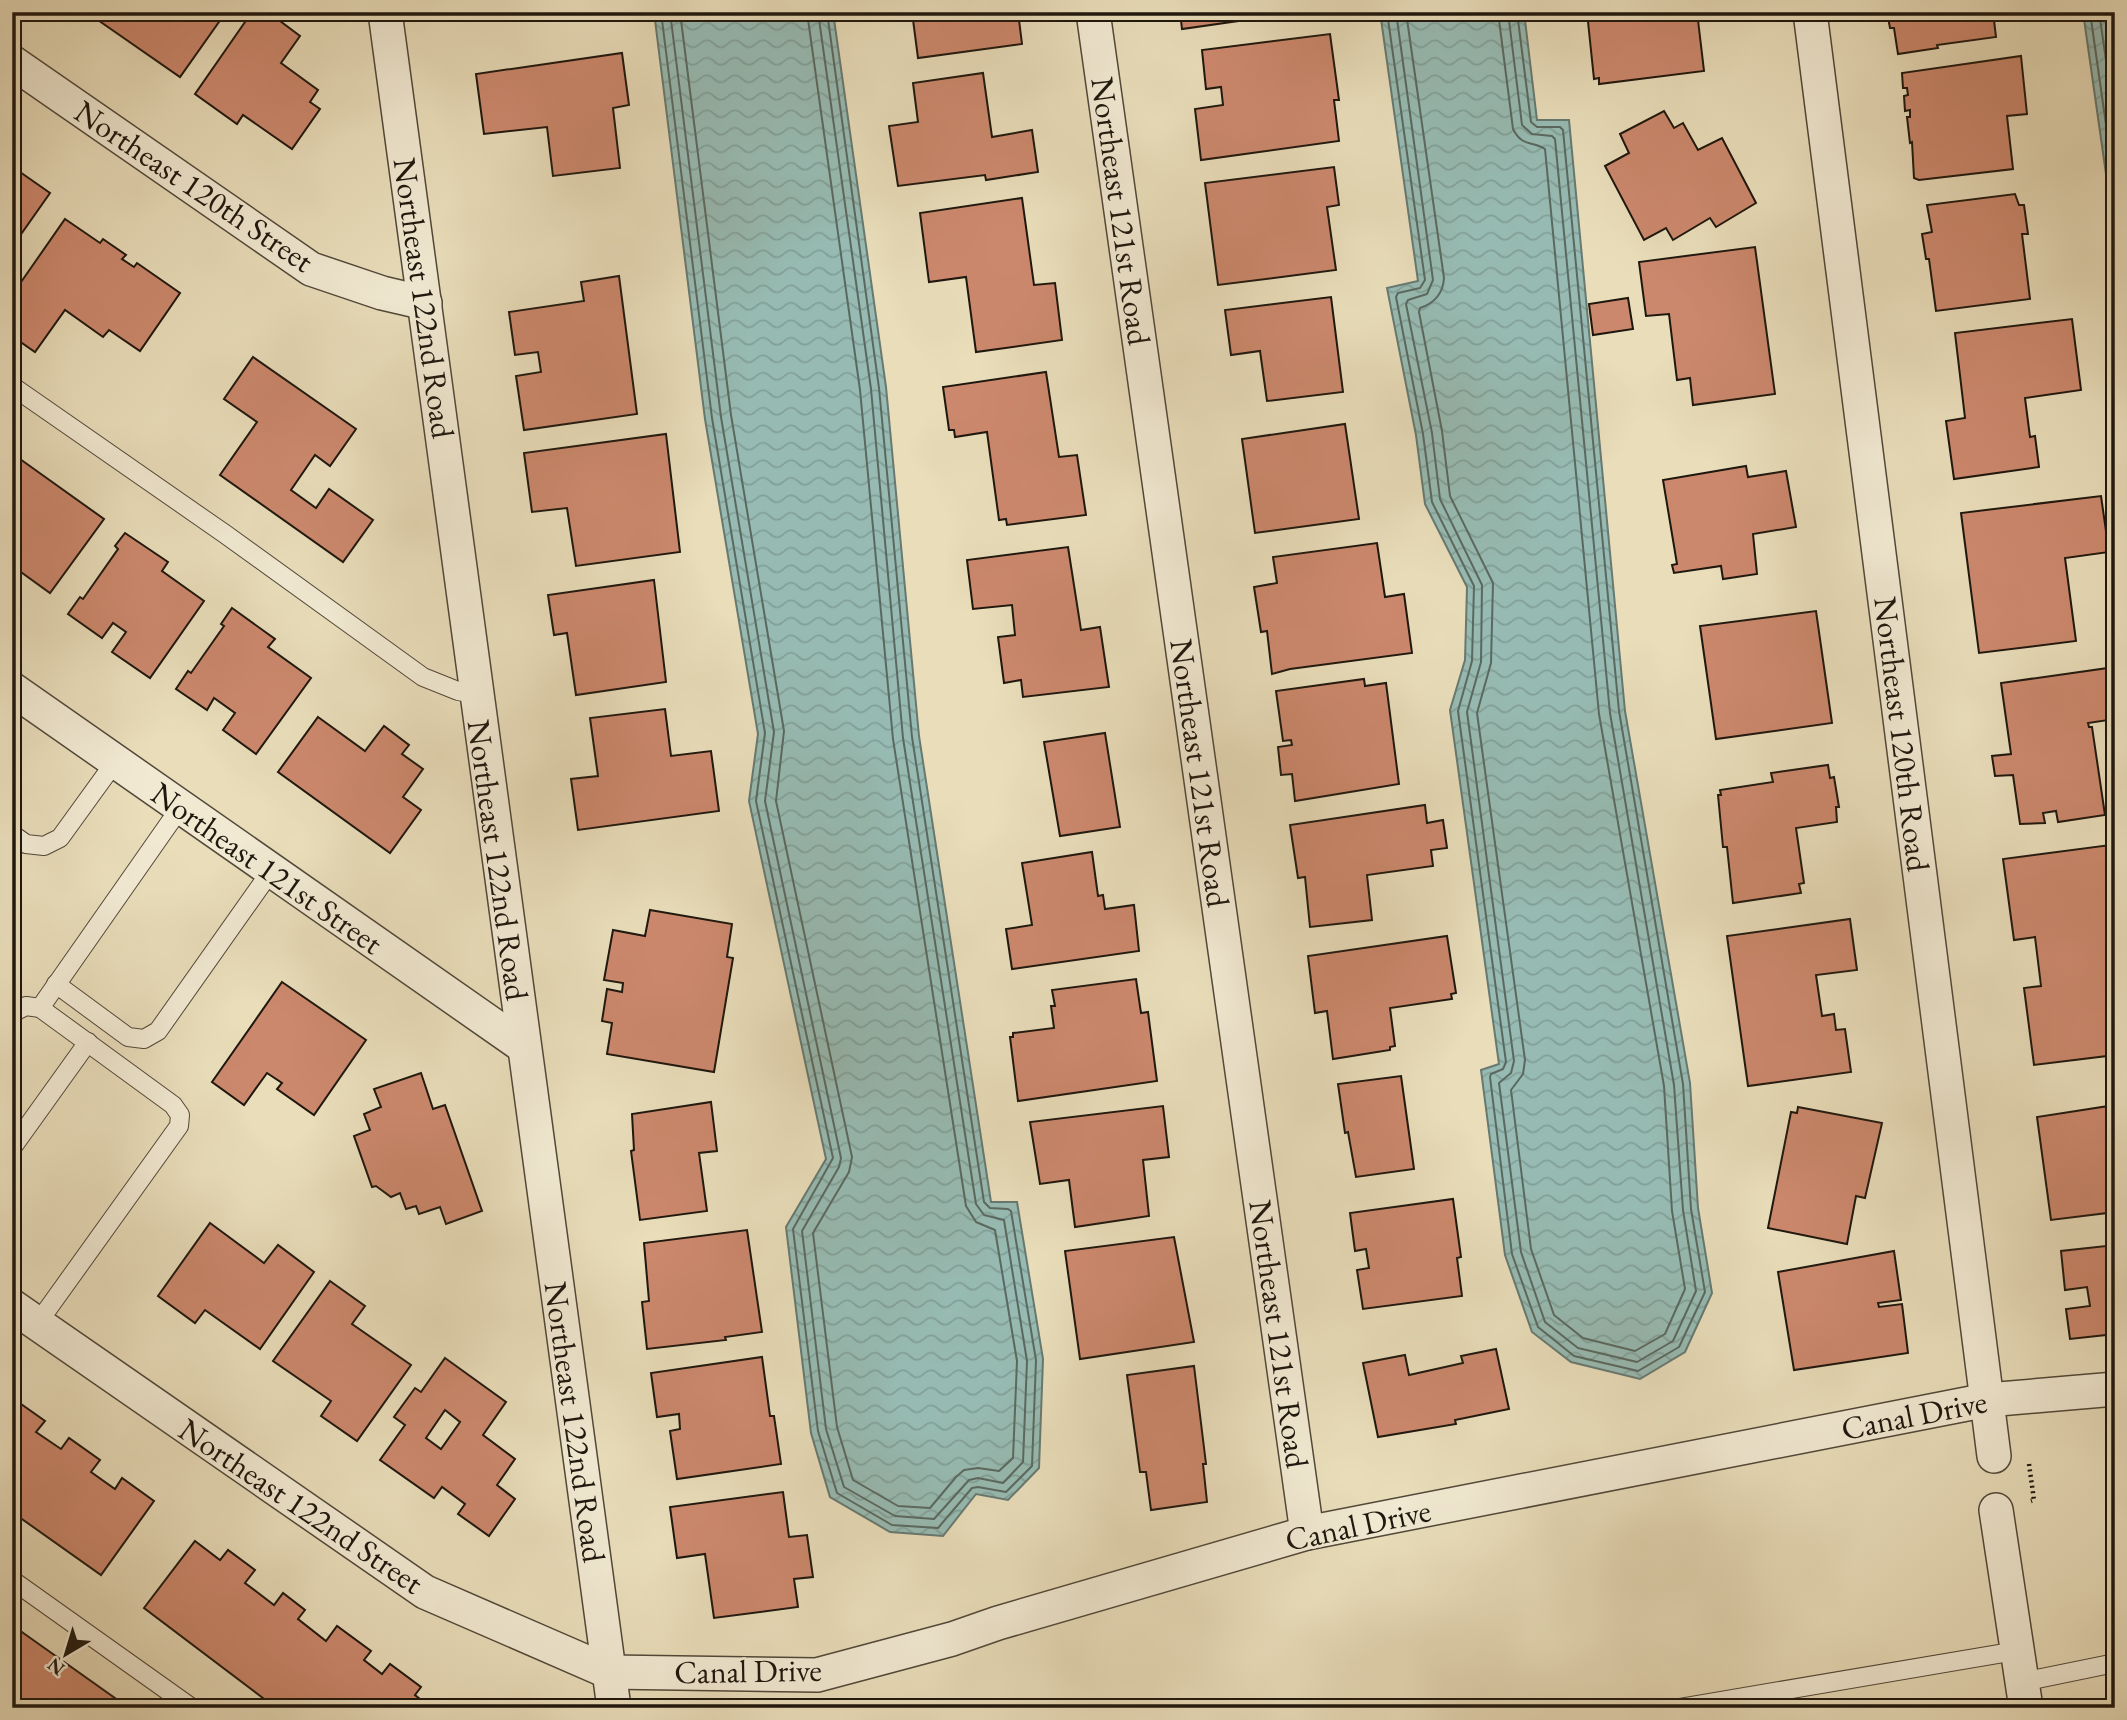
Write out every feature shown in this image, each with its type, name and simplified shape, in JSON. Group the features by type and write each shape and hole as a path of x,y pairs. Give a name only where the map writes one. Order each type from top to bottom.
{"street":[{"name":"Northeast 122nd Road","path":"385,12 614,1708"},
{"name":"Northeast 121st Road","path":"1093,12 1307,1533"},
{"name":"Northeast 120th Road","path":"1810,12 1994,1456"},
{"name":"Northeast 120th Street","path":"12,62 311,269 382,293 425,303"},
{"name":"Northeast 121st Street","path":"12,689 523,1046"},
{"name":"Northeast 122nd Street","path":"24,1315 425,1592 609,1672"},
{"name":"Canal Drive","path":"609,1672 817,1675 952,1639 998,1623 1307,1533 1987,1400 2115,1389"},
{"path":"1996,1510 2021,1681"}],"lane":[{"path":"12,386 424,677 458,691 476,694"},
{"path":"12,834 26,844 44,846 60,838 115,762"},
{"path":"40,1008 180,808"},
{"path":"56,985 128,1037 144,1039 158,1031 271,871"},
{"path":"12,1013 26,1006 40,1008 173,1105 180,1115 179,1126 24,1315"},
{"path":"12,1148 88,1042"},
{"path":"12,1580 192,1708"},
{"path":"1679,1708 2021,1681 2115,1663"}],"water":[{"path":"654,12 833,12 886,387 919,736 991,1202 1017,1202 1043,1359 1039,1468 1008,1500 976,1494 943,1536 890,1532 830,1497 811,1433 786,1227 826,1159 749,801 758,734 705,419"},
{"path":"1380,12 1524,12 1537,120 1569,120 1625,711 1690,1083 1698,1208 1712,1293 1685,1352 1640,1379 1571,1362 1532,1332 1505,1255 1481,1070 1499,1064 1450,710 1465,660 1467,587 1425,504 1416,435 1387,288 1418,281"},
{"path":"2083,12 2115,12 2115,254 2106,174"}],"building":[{"path":"99,12 226,12 180,77 95,18"},
{"path":"252,12 268,12 300,36 281,63 318,90 310,102 320,109 292,149 243,115 237,124 195,94"},
{"path":"912,12 1018,12 1022,44 918,58"},
{"path":"1180,12 1301,12 1182,29"},
{"path":"1587,12 1712,12 1702,14 1698,20 1704,71 1599,84 1599,78 1594,79"},
{"path":"1887,12 1993,12 1996,37 1937,45 1938,48 1898,54 1894,28 1890,28"},
{"path":"1330,34 1339,100 1334,100 1339,141 1201,160 1195,109 1223,105 1221,87 1206,89 1202,50"},
{"path":"622,53 629,105 613,108 620,168 553,176 547,127 484,134 476,74"},
{"path":"2021,56 2027,114 2007,116 2013,169 1919,180 1914,178 1912,142 1910,143 1907,117 1910,117 1910,110 1905,111 1904,96 1908,95 1907,88 1903,88 1902,73"},
{"path":"983,73 992,137 1032,130 1038,172 986,180 985,175 898,186 889,126 918,122 913,83"},
{"path":"1664,111 1674,128 1683,123 1698,150 1722,138 1756,203 1716,227 1710,218 1673,240 1666,228 1644,240 1605,166 1629,153 1620,134"},
{"path":"1334,167 1339,205 1327,207 1336,270 1218,285 1205,183"},
{"path":"20,172 50,193 12,247 12,183"},
{"path":"2015,194 2019,205 2024,205 2028,234 2022,234 2030,299 1936,311 1929,259 1926,259 1922,234 1932,232 1927,205"},
{"path":"1022,198 1034,285 1055,283 1062,340 976,352 966,277 929,282 920,213"},
{"path":"65,219 100,243 103,239 126,255 122,259 134,267 137,263 180,293 140,351 109,330 103,337 65,310 35,352 12,336 12,295"},
{"path":"1755,247 1775,394 1693,405 1690,378 1677,380 1669,314 1646,316 1639,262"},
{"path":"619,276 637,414 524,430 516,376 541,372 538,352 515,355 509,312 584,301 581,282"},
{"path":"1331,297 1343,392 1267,401 1260,351 1231,355 1225,310"},
{"path":"1628,298 1633,329 1593,335 1589,304"},
{"path":"2072,319 2081,390 2025,398 2030,437 2035,436 2039,467 1954,479 1946,421 1965,418 1955,333"},
{"path":"253,357 356,429 330,466 315,455 291,490 316,508 329,489 373,520 343,562 220,475 257,422 224,399"},
{"path":"1046,372 1059,457 1077,455 1086,515 1007,525 1006,519 999,520 987,432 955,437 954,430 949,430 943,387"},
{"path":"1345,424 1359,519 1255,533 1242,439"},
{"path":"666,434 680,552 576,566 567,508 532,512 524,453"},
{"path":"20,459 104,519 50,593 14,567 17,563 12,559 12,469"},
{"path":"1746,466 1748,477 1786,471 1796,527 1753,534 1757,574 1723,579 1721,566 1674,573 1672,565 1677,564 1663,480"},
{"path":"2101,496 2109,552 2065,558 2076,641 1979,653 1961,513"},
{"path":"125,533 168,562 162,571 204,601 150,678 112,652 126,632 113,623 102,638 68,614 80,597 83,599 118,549 115,546"},
{"path":"1377,543 1385,597 1404,594 1412,653 1290,669 1272,674 1267,631 1261,632 1254,587 1277,583 1273,557"},
{"path":"1068,547 1081,630 1100,627 1109,687 1023,697 1021,680 1004,683 998,637 1015,635 1012,605 973,609 967,560"},
{"path":"654,580 666,682 576,695 567,633 554,635 548,595"},
{"path":"2115,589 2115,637 2108,590"},
{"path":"232,608 275,639 268,647 311,678 256,754 223,730 235,713 214,698 207,710 176,689 188,671 191,673 224,626 221,624"},
{"path":"1816,611 1832,723 1716,739 1700,626"},
{"path":"2115,667 2115,719 2088,723 2089,727 2092,727 2105,815 2058,822 2056,811 2043,813 2045,823 2020,824 2013,775 1995,776 1992,756 2011,754 2001,683"},
{"path":"1364,679 1365,686 1386,683 1399,784 1295,801 1292,774 1281,775 1278,747 1292,745 1291,740 1283,741 1276,691"},
{"path":"665,709 671,756 711,751 719,811 578,830 571,779 598,776 590,718"},
{"path":"318,717 365,751 384,726 409,745 402,754 423,769 403,797 421,810 390,853 278,772"},
{"path":"1105,733 1120,827 1060,836 1044,742"},
{"path":"1828,765 1830,778 1834,777 1839,807 1836,807 1837,822 1796,828 1804,883 1799,884 1801,893 1733,903 1727,847 1723,847 1718,795 1721,795 1720,790 1773,782 1771,773"},
{"path":"1425,805 1427,823 1443,820 1447,848 1431,850 1433,866 1367,875 1372,920 1310,927 1305,877 1298,878 1290,825"},
{"path":"2110,845 2115,880 2115,1055 2034,1065 2024,988 2041,986 2035,937 2014,940 2003,859"},
{"path":"1092,852 1098,896 1103,895 1105,909 1134,905 1139,951 1012,969 1006,929 1032,925 1022,863"},
{"path":"650,910 732,924 727,957 733,958 714,1072 607,1054 612,1023 602,1021 607,989 622,992 623,983 604,980 613,930 645,936"},
{"path":"1850,919 1857,970 1816,975 1822,1016 1834,1014 1836,1030 1845,1029 1851,1072 1748,1086 1727,936"},
{"path":"1447,936 1456,993 1451,994 1452,999 1390,1008 1395,1046 1390,1047 1390,1050 1333,1059 1327,1011 1315,1013 1308,956"},
{"path":"1136,979 1141,1013 1148,1012 1157,1081 1018,1101 1010,1037 1013,1037 1013,1033 1054,1028 1051,1006 1055,1006 1052,990"},
{"path":"282,982 366,1040 314,1115 277,1089 282,1083 267,1073 244,1105 212,1082"},
{"path":"421,1073 433,1109 445,1105 482,1211 446,1224 440,1207 419,1214 416,1206 406,1209 400,1193 391,1197 376,1186 372,1187 354,1136 370,1130 364,1114 381,1107 374,1089"},
{"path":"1401,1076 1414,1169 1356,1177 1348,1132 1345,1133 1338,1084"},
{"path":"711,1102 717,1151 699,1153 707,1211 640,1220 631,1151 634,1150 632,1114"},
{"path":"2115,1105 2115,1212 2051,1220 2037,1117"},
{"path":"1163,1106 1169,1157 1143,1160 1149,1216 1075,1227 1069,1180 1040,1184 1030,1122"},
{"path":"1798,1107 1882,1123 1865,1198 1856,1196 1847,1244 1768,1228 1791,1112 1797,1113"},
{"path":"1453,1199 1461,1257 1457,1258 1462,1296 1363,1309 1357,1270 1369,1268 1366,1249 1355,1251 1350,1213"},
{"path":"210,1223 264,1263 278,1245 314,1272 260,1349 205,1310 195,1323 158,1296"},
{"path":"747,1230 762,1332 725,1337 726,1340 647,1349 642,1302 649,1301 644,1243"},
{"path":"1174,1237 1194,1342 1080,1359 1065,1251"},
{"path":"2115,1245 2115,1334 2070,1339 2066,1309 2090,1306 2087,1287 2065,1290 2061,1251"},
{"path":"1894,1251 1901,1300 1878,1303 1879,1307 1902,1304 1908,1353 1794,1370 1778,1272"},
{"path":"330,1281 365,1306 352,1324 411,1365 357,1441 321,1416 331,1401 273,1361"},
{"path":"1496,1349 1509,1409 1455,1420 1456,1424 1378,1437 1363,1363 1405,1355 1409,1375 1463,1363 1461,1356"},
{"path":"762,1357 770,1416 774,1416 781,1464 677,1479 670,1431 680,1429 679,1414 657,1417 651,1373"},
{"path":"445,1358 506,1402 483,1435 515,1459 497,1485 515,1499 489,1536 458,1514 465,1504 442,1487 434,1498 380,1460 405,1425 394,1417 415,1388 421,1392","holes":["445,1410 460,1422 441,1449 426,1438"]},
{"path":"1194,1366 1206,1464 1203,1464 1207,1502 1151,1510 1146,1472 1140,1472 1127,1375"},
{"path":"14,1399 45,1421 36,1432 61,1449 69,1438 100,1460 91,1472 115,1489 122,1478 154,1501 101,1575 12,1512"},
{"path":"783,1492 789,1537 807,1535 813,1577 794,1579 798,1607 714,1618 705,1554 677,1558 670,1507"},
{"path":"195,1541 220,1560 228,1550 255,1570 245,1583 274,1605 283,1593 305,1610 298,1619 326,1641 337,1626 371,1651 364,1660 382,1674 390,1664 421,1687 415,1695 431,1708 276,1708 144,1608"},
{"path":"12,1625 129,1708 12,1708"}]}
